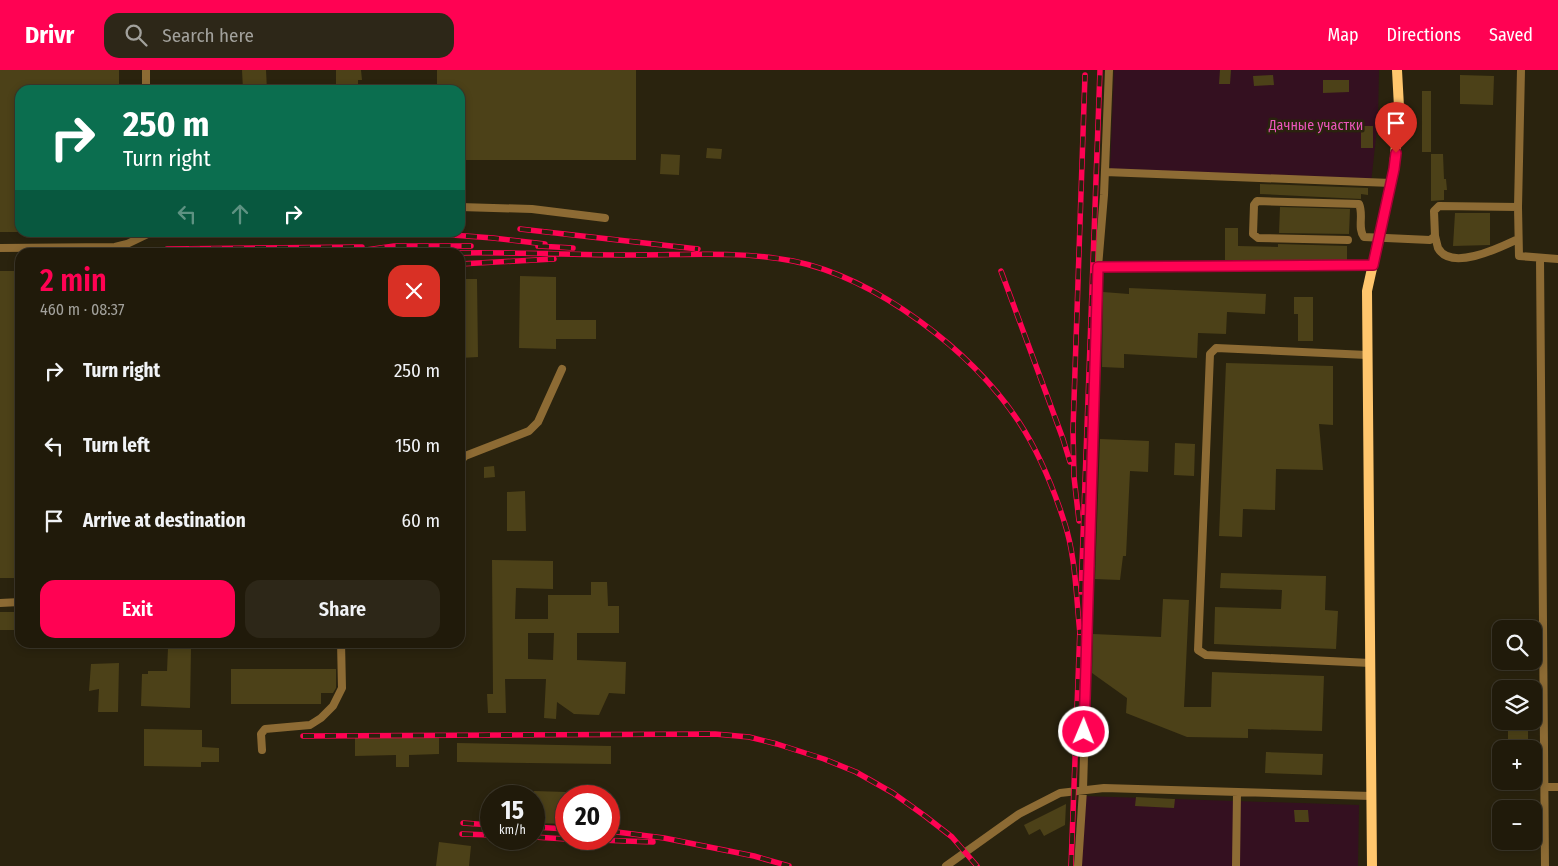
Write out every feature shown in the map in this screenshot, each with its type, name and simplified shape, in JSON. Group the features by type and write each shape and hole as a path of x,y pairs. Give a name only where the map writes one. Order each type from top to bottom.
{"main road":[{"path":"1372,866 1367,291 1394,169 1398,106 1397,70"}],"lane":[{"path":"146,70 146,85"},
{"path":"1078,866 1083,790 1098,267 1105,172 1109,70"},
{"path":"1521,70 1518,207 1519,256 1558,258"},
{"path":"1105,172 1391,183"},
{"path":"1348,240 1258,238 1253,234 1254,205 1257,201 1359,204 1362,211 1360,232 1364,237 1430,240 1435,236"},
{"path":"1518,207 1439,206 1434,211 1435,236 1439,249 1447,255 1457,258 1479,255 1518,239"},
{"path":"465,207 532,209 605,218"},
{"path":"0,248 115,247 139,237"},
{"path":"1540,258 1545,866"},
{"path":"1098,267 1373,265"},
{"path":"1367,355 1216,348 1210,354 1198,650 1206,655 1370,663"},
{"path":"465,456 529,431 538,422 562,369"},
{"path":"0,603 15,602"},
{"path":"262,750 261,734 265,728 310,724 321,718 333,706 342,688 341,648"},
{"path":"1545,787 1558,787"},
{"path":"946,866 1036,804 1060,792 1104,788 1371,796"},
{"path":"1236,866 1237,793"}],"green space":[{"name":"Дачные участки","path":"1114,70 1379,70 1378,119 1371,183 1110,169"},
{"path":"1083,796 1359,805 1358,866 1082,866"}],"building":[{"path":"0,70 119,70 119,85 15,85 15,232 0,232"},
{"path":"242,70 266,70 267,85 243,85"},
{"path":"336,70 361,70 362,80 358,80 358,85 336,85"},
{"path":"437,70 636,70 636,160 465,160 465,85 437,85"},
{"path":"1220,70 1231,70 1230,84 1219,84"},
{"path":"1273,75 1274,85 1254,86 1253,76"},
{"path":"1460,75 1494,76 1493,105 1460,104"},
{"path":"1323,80 1349,80 1349,92 1323,93"},
{"path":"1422,91 1431,91 1431,152 1422,152"},
{"path":"1361,126 1373,126 1373,148 1361,148"},
{"path":"707,148 722,149 721,159 706,158"},
{"path":"661,154 680,155 679,175 660,174"},
{"path":"1431,154 1443,154 1444,179 1446,179 1447,190 1444,190 1444,200 1431,201"},
{"path":"1260,184 1368,188 1368,195 1361,194 1361,199 1260,194"},
{"path":"1280,207 1350,209 1349,234 1279,233"},
{"path":"1455,213 1490,213 1490,245 1453,246"},
{"path":"1225,228 1238,228 1238,246 1278,247 1278,244 1347,246 1347,260 1225,260"},
{"path":"0,271 15,271 15,578 0,578"},
{"path":"520,276 556,277 556,320 596,320 596,339 556,339 556,349 519,348"},
{"path":"465,279 477,279 478,357 465,358"},
{"path":"1129,288 1266,294 1265,314 1227,312 1226,334 1198,333 1197,358 1124,354 1124,368 1102,367 1103,292 1129,294"},
{"path":"1294,297 1313,297 1313,341 1298,341 1298,314 1294,314"},
{"path":"1226,363 1333,366 1333,425 1319,424 1323,470 1276,469 1275,510 1243,509 1242,537 1219,536"},
{"path":"1100,439 1149,441 1148,472 1130,471 1126,556 1123,556 1120,580 1095,579"},
{"path":"1175,443 1195,444 1194,476 1174,475"},
{"path":"494,466 495,477 484,478 484,467"},
{"path":"525,491 526,531 507,531 507,492"},
{"path":"492,560 553,561 553,589 516,588 515,619 548,619 548,595 591,595 591,582 607,582 608,606 619,606 619,633 577,633 577,660 626,662 625,694 609,693 599,715 574,714 557,702 556,719 544,718 546,679 505,679 506,713 488,713 487,694 493,694","holes":["528,633 554,633 553,660 528,659"]},
{"path":"1221,573 1326,576 1325,610 1338,611 1336,649 1214,644 1215,607 1281,609 1282,590 1220,588"},
{"path":"1163,599 1189,600 1184,707 1211,707 1212,672 1324,676 1322,731 1248,729 1248,738 1187,737 1126,713 1127,698 1092,673 1093,634 1161,637"},
{"path":"0,612 15,612 15,630 0,630"},
{"path":"168,648 191,649 190,708 141,706 142,674 148,674 148,671 167,671"},
{"path":"119,663 118,712 98,712 99,689 89,691 91,664"},
{"path":"231,669 336,669 336,688 333,693 321,693 321,704 231,704"},
{"path":"144,729 202,730 202,747 219,748 219,762 201,762 201,767 144,766"},
{"path":"1508,730 1528,730 1528,740 1508,740"},
{"path":"439,736 439,754 409,755 409,767 396,767 396,755 355,756 355,737"},
{"path":"457,743 611,746 611,764 457,762"},
{"path":"1266,752 1323,754 1322,775 1265,773"},
{"path":"545,791 555,792 555,824 545,823"},
{"path":"1136,797 1175,799 1174,808 1135,806"},
{"path":"1066,804 1065,825 1044,836 1040,829 1029,835 1024,825"},
{"path":"1294,810 1308,810 1309,822 1295,822"},
{"path":"439,842 471,846 469,866 436,866"}],"railway":[{"path":"1081,592 1100,70"},
{"path":"1079,521 1074,477 1073,430 1085,75"},
{"path":"520,229 698,249"},
{"path":"465,236 545,244"},
{"path":"380,248 394,246 471,246"},
{"path":"538,246 573,248"},
{"path":"264,248 362,247"},
{"path":"465,253 715,254 774,258 825,270 857,283 889,301 920,321 976,369 999,395 1026,433 1050,482 1068,535 1073,563 1080,634"},
{"path":"465,264 554,259"},
{"path":"1001,271 1070,462"},
{"path":"1071,866 1080,627"},
{"path":"303,736 715,734 749,737 824,759 856,772 893,793 925,816 952,837 977,866"},
{"path":"463,823 480,824"},
{"path":"545,828 555,828"},
{"path":"620,832 664,838 754,856 789,866"},
{"path":"462,834 480,835"},
{"path":"545,838 555,838"},
{"path":"620,841 653,842"}],"route":[{"path":"1084,732 1098,267 1373,265 1396,153"}]}
